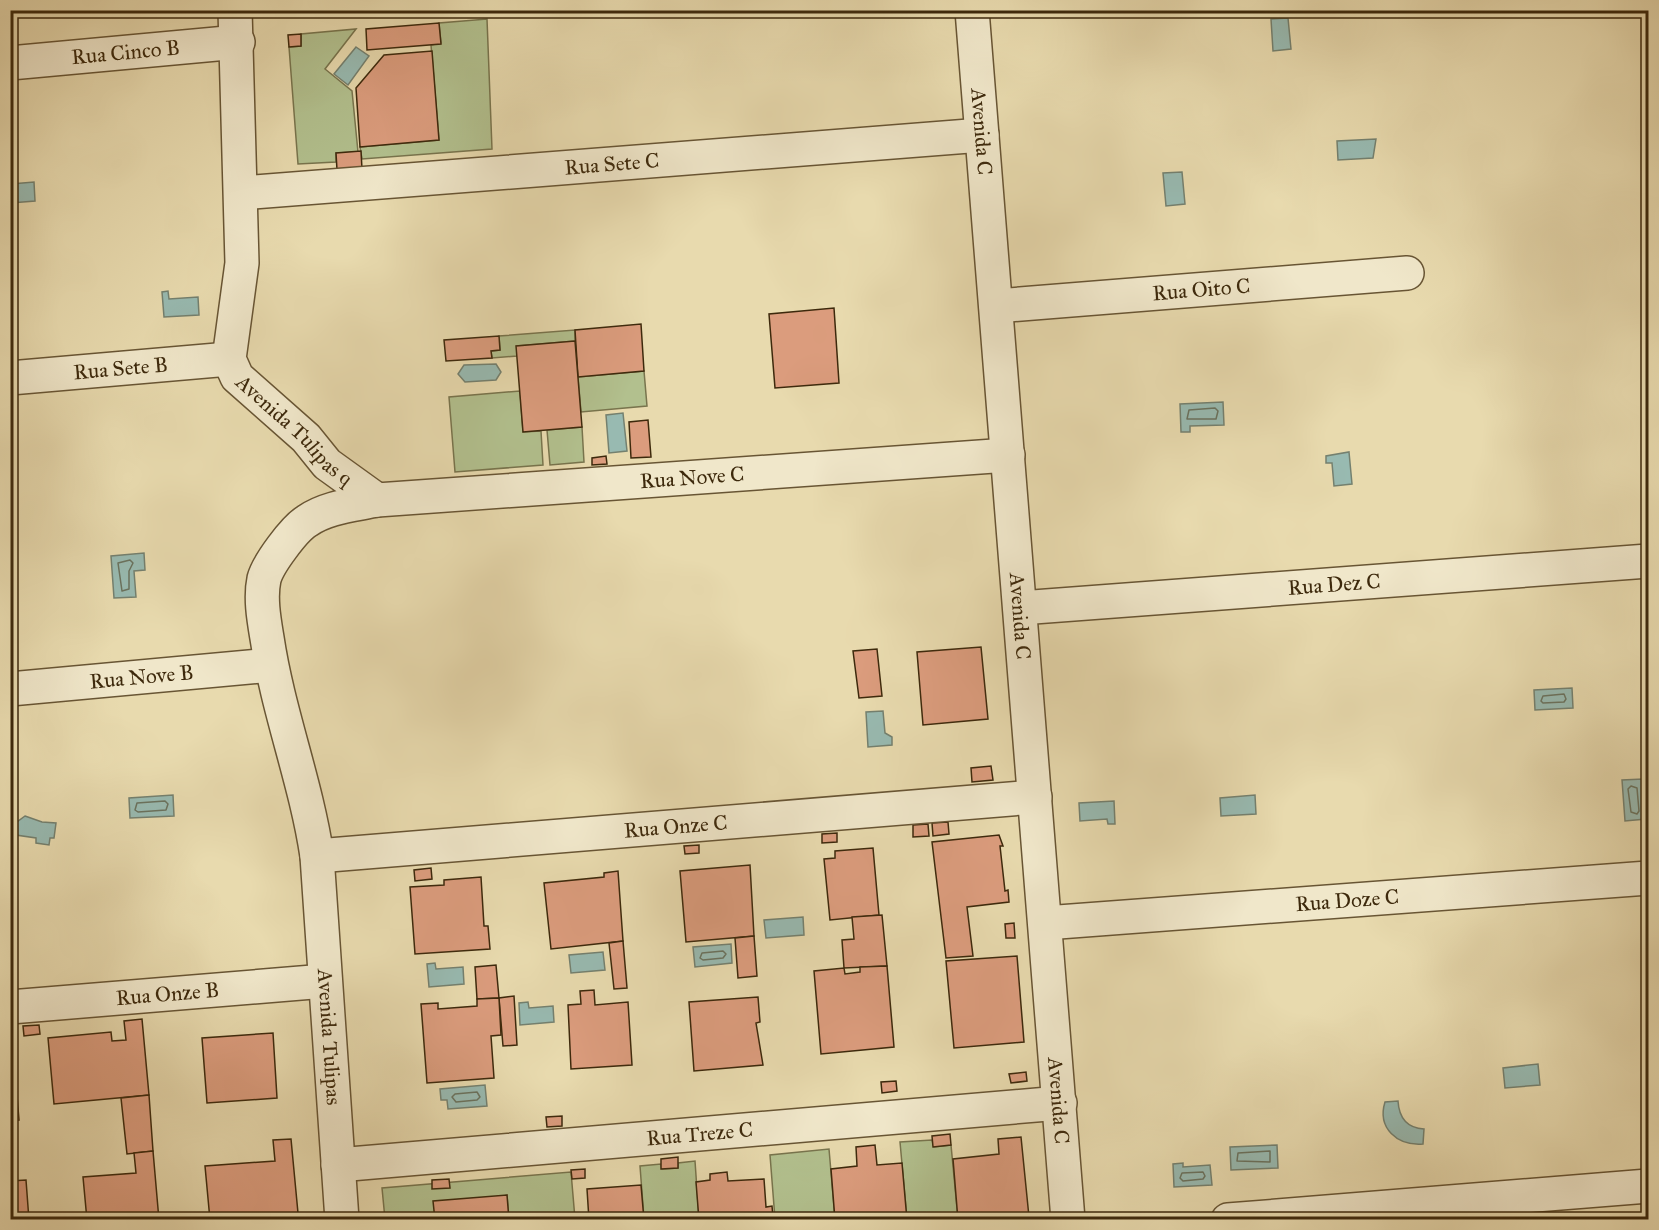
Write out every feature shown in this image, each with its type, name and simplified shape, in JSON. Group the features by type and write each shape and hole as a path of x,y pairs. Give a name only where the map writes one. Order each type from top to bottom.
{"street":[{"name":"Avenida C","path":"972,10 1068,1220"},
{"name":"Rua Cinco B","path":"10,63 237,26"},
{"name":"Avenida Tulipas q","path":"237,26 242,263 229,359 237,377 306,438 327,464 377,500"},
{"name":"Rua Sete C","path":"241,193 982,135"},
{"name":"Rua Oito C","path":"996,306 1407,273"},
{"name":"Rua Sete B","path":"10,378 229,359"},
{"name":"Rua Nove C","path":"377,500 1008,455"},
{"name":"Avenida Tulipas q","path":"317,856 312,823 271,665 263,613 264,578 286,543 306,521 319,514 377,500"},
{"name":"Rua Dez C","path":"1020,608 1648,561"},
{"name":"Rua Nove B","path":"10,689 271,665"},
{"name":"Rua Onze C","path":"317,856 1035,797"},
{"name":"Avenida Tulipas","path":"317,856 342,1220"},
{"name":"Rua Doze C","path":"1045,922 1648,878"},
{"name":"Rua Onze B","path":"10,1007 325,981"},
{"name":"Rua Treze C","path":"338,1165 1060,1103"},
{"path":"1228,1220 1648,1186"}],"green space":[{"path":"487,19 492,149 362,159 360,147 439,140 431,45 441,43 439,23"},
{"path":"356,29 325,69 352,91 358,152 336,153 336,162 298,164 289,47 301,46 301,34"},
{"path":"575,330 575,341 517,346 517,356 492,358 491,351 500,350 499,336"},
{"path":"644,371 647,406 581,412 578,377"},
{"path":"520,391 523,432 541,431 543,465 455,472 449,397"},
{"path":"582,427 584,462 550,465 547,430"},
{"path":"932,1140 934,1147 951,1145 958,1219 907,1219 900,1142"},
{"path":"829,1149 835,1219 775,1219 770,1155"},
{"path":"695,1161 699,1219 644,1219 640,1166 661,1164 662,1169 678,1168 678,1163"},
{"path":"571,1172 575,1219 509,1219 507,1195 435,1219 385,1219 382,1188"}],"water":[{"path":"1288,18 1291,49 1273,51 1271,19"},
{"path":"356,47 369,56 348,85 334,74"},
{"path":"1376,139 1373,158 1338,160 1337,141"},
{"path":"1182,172 1185,204 1166,206 1163,173"},
{"path":"34,182 35,201 11,203 11,184"},
{"path":"168,291 169,299 198,297 199,315 164,317 162,292"},
{"path":"496,364 501,372 496,380 465,382 458,374 464,365"},
{"path":"1223,402 1224,425 1190,426 1190,432 1181,432 1180,404"},
{"path":"623,413 627,451 609,453 606,415"},
{"path":"1349,452 1352,484 1334,486 1332,463 1326,463 1326,456"},
{"path":"144,553 145,570 134,571 136,597 114,598 111,556"},
{"path":"1572,688 1573,708 1535,710 1534,690"},
{"path":"883,711 885,733 892,737 892,745 868,747 866,712"},
{"path":"1643,779 1646,819 1625,821 1622,780"},
{"path":"173,795 174,816 130,818 129,798"},
{"path":"1255,795 1256,814 1221,816 1220,798"},
{"path":"1114,801 1115,824 1108,824 1107,819 1080,821 1079,803"},
{"path":"25,816 42,822 56,823 54,838 50,838 49,845 36,843 36,838 16,835 17,822"},
{"path":"803,917 804,935 766,938 764,920"},
{"path":"731,944 732,963 695,967 693,947"},
{"path":"603,952 605,970 571,973 569,955"},
{"path":"435,963 436,969 463,967 464,984 429,987 427,964"},
{"path":"528,1002 529,1008 553,1006 554,1022 520,1025 519,1003"},
{"path":"1538,1064 1540,1085 1505,1088 1503,1068"},
{"path":"485,1085 487,1106 448,1109 447,1100 441,1100 440,1089"},
{"path":"1398,1101 1405,1121 1413,1127 1424,1129 1423,1144 1405,1142 1391,1134 1384,1120 1383,1111 1385,1102"},
{"path":"1277,1145 1278,1168 1231,1170 1230,1147"},
{"path":"1183,1163 1183,1167 1210,1165 1212,1185 1174,1187 1173,1164"}],"building":[{"path":"439,23 441,44 367,50 366,29"},
{"path":"301,34 301,46 289,47 288,35"},
{"path":"432,51 439,140 360,147 356,88 384,55"},
{"path":"361,151 362,169 337,170 336,153"},
{"path":"834,308 839,383 775,388 769,314"},
{"path":"641,324 644,371 578,377 575,330"},
{"path":"499,336 500,350 491,351 492,358 446,361 444,340"},
{"path":"575,341 582,427 523,432 516,346"},
{"path":"648,420 651,457 631,458 629,422"},
{"path":"606,456 607,464 592,465 592,458"},
{"path":"981,647 988,719 923,725 917,652"},
{"path":"877,649 882,696 859,698 853,651"},
{"path":"991,766 993,780 972,782 971,768"},
{"path":"948,822 949,834 933,836 932,823"},
{"path":"928,824 929,836 913,837 913,825"},
{"path":"837,833 837,842 822,843 822,834"},
{"path":"999,835 1003,846 1000,846 1005,891 1008,890 1009,902 967,907 973,956 946,958 932,842"},
{"path":"699,845 699,853 685,854 684,846"},
{"path":"873,848 879,915 830,920 824,859 835,858 835,851"},
{"path":"750,865 754,936 686,942 680,871"},
{"path":"431,868 432,879 415,881 414,870"},
{"path":"618,871 623,941 551,949 544,883 604,877 604,873"},
{"path":"481,877 484,926 488,926 490,949 415,954 410,887 444,885 444,880"},
{"path":"882,915 887,966 844,968 842,940 854,939 852,917"},
{"path":"1014,923 1015,938 1006,938 1005,924"},
{"path":"754,936 757,976 738,978 735,938"},
{"path":"623,941 627,988 614,989 609,943"},
{"path":"1017,956 1024,1042 954,1048 946,961"},
{"path":"496,965 499,998 477,999 475,967"},
{"path":"887,966 894,1047 821,1054 814,971 844,968 845,974 860,972 860,967"},
{"path":"594,990 595,1005 628,1002 632,1065 571,1069 568,1005 581,1004 580,991"},
{"path":"514,996 517,1045 503,1046 499,998"},
{"path":"758,997 760,1022 756,1023 763,1065 694,1071 689,1002"},
{"path":"499,998 501,1035 491,1036 494,1078 427,1083 421,1004 438,1003 438,1009 477,1006 477,999"},
{"path":"142,1019 149,1095 54,1104 48,1038 111,1032 112,1041 126,1040 124,1021"},
{"path":"39,1025 40,1034 24,1036 23,1026"},
{"path":"273,1033 277,1098 207,1103 202,1038"},
{"path":"13,1047 19,1120 10,1121 10,1048"},
{"path":"1026,1072 1027,1081 1011,1083 1009,1074"},
{"path":"896,1081 897,1091 882,1093 881,1082"},
{"path":"149,1095 153,1151 127,1154 121,1098"},
{"path":"562,1116 562,1126 547,1127 546,1117"},
{"path":"950,1134 951,1145 933,1147 932,1136"},
{"path":"1021,1137 1029,1217 1035,1216 1035,1220 958,1220 953,1159 999,1154 998,1139"},
{"path":"291,1139 298,1213 210,1220 205,1166 275,1161 273,1140"},
{"path":"875,1145 877,1165 902,1163 907,1220 835,1220 831,1169 857,1166 856,1147"},
{"path":"153,1151 159,1220 87,1220 83,1177 136,1173 134,1153"},
{"path":"678,1157 678,1168 661,1169 661,1159"},
{"path":"585,1169 585,1178 572,1179 571,1170"},
{"path":"727,1172 728,1181 764,1179 766,1207 772,1206 773,1217 767,1220 699,1220 696,1182 710,1180 710,1174"},
{"path":"449,1179 450,1188 432,1189 432,1180"},
{"path":"26,1180 29,1220 10,1220 10,1181"},
{"path":"641,1185 644,1220 589,1220 587,1189"},
{"path":"507,1195 509,1220 435,1220 433,1201"}]}
